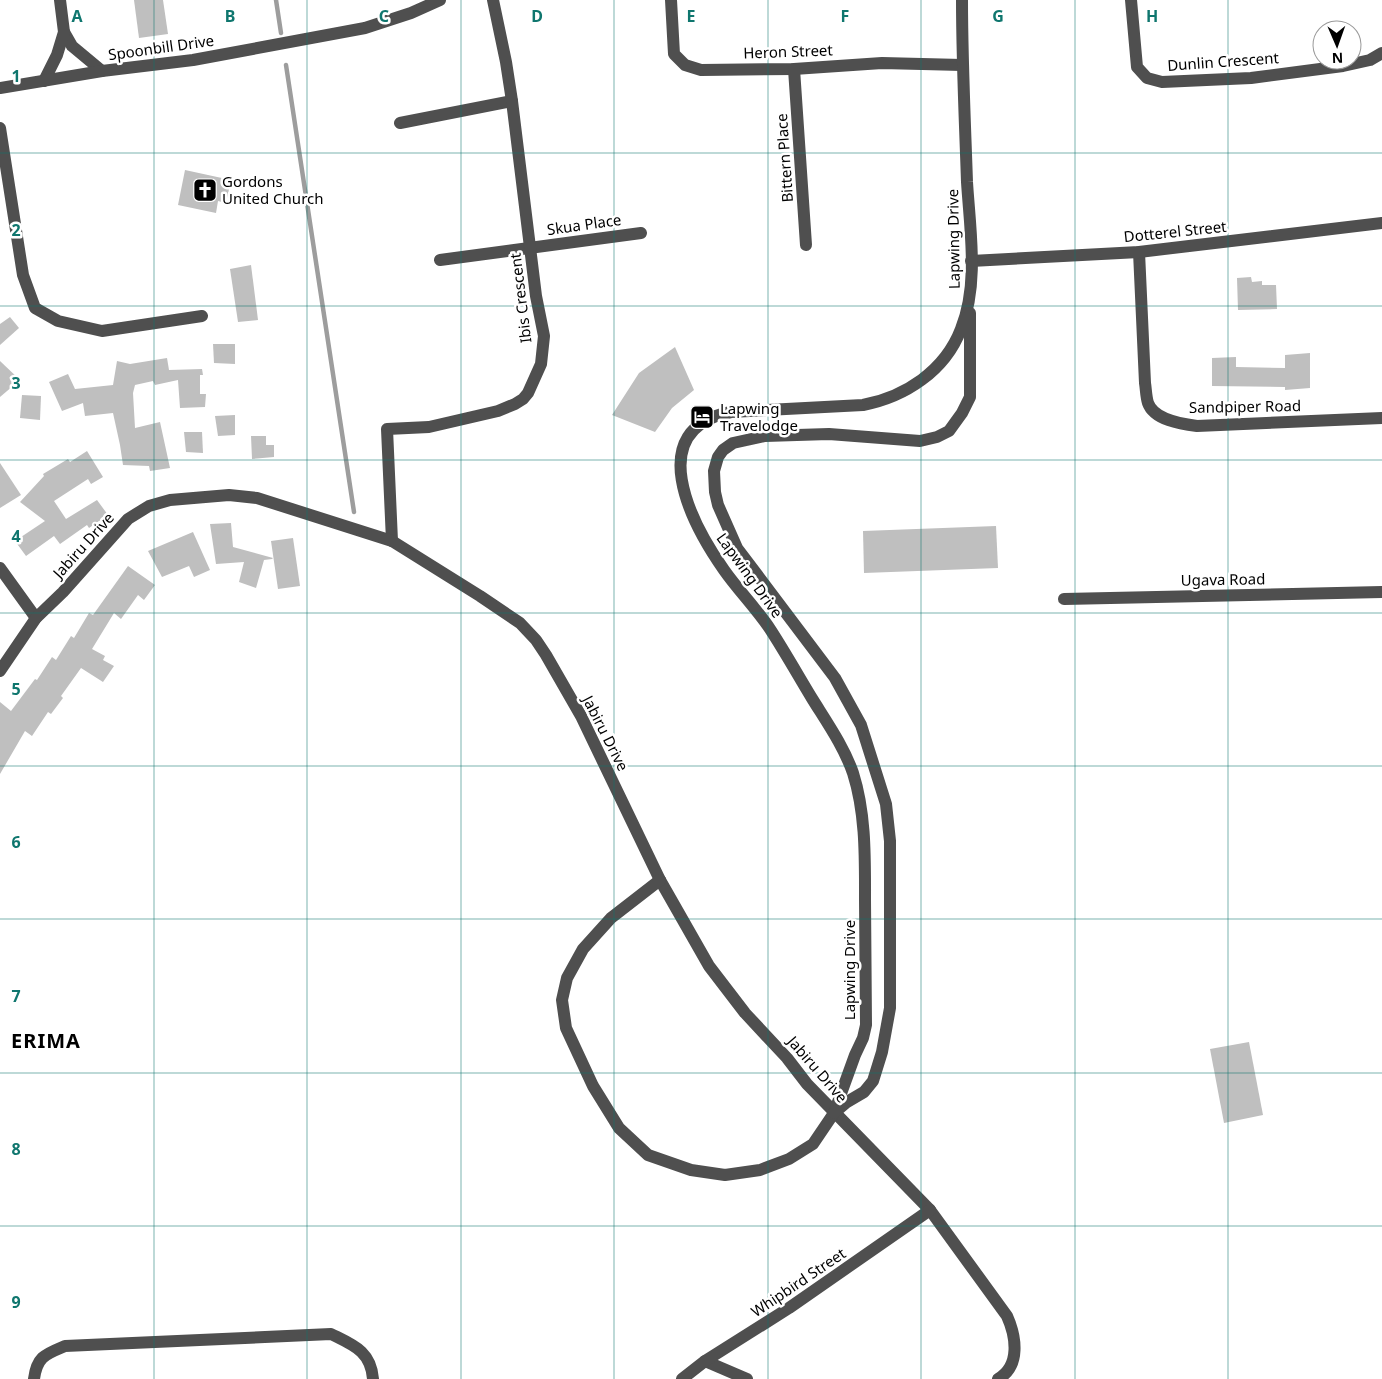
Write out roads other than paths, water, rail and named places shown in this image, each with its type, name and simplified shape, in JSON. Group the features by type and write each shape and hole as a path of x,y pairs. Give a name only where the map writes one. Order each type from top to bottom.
{"street":[{"path":"60,0 64,32 72,46 102,72"},
{"name":"Spoonbill Drive","path":"0,88 193,60 365,28 411,14 440,0"},
{"name":"Ibis Crescent","path":"392,541 387,429 429,427 498,411 523,400 541,364 544,336 536,296 512,101 493,0"},
{"name":"Heron Street","path":"670,0 674,54 685,65 701,70 794,69 882,63 962,65"},
{"name":"Lapwing Drive","path":"834,1113 863,1038 866,1025 865,834 853,774 844,750 769,628 724,570 703,538 683,488 680,467 685,440 690,433 710,417 731,412 863,405 880,402 904,392 922,380 944,357 961,329 970,298 971,261 962,65 962,0"},
{"name":"Dunlin Crescent","path":"1131,0 1137,67 1147,78 1162,82 1251,78 1343,66 1370,60 1382,53"},
{"path":"44,82 57,55 64,32"},
{"name":"Bittern Place","path":"794,69 806,245"},
{"path":"400,123 512,101"},
{"path":"0,128 24,274 35,308 58,321 102,331 202,316"},
{"name":"Dotterel Street","path":"971,261 1138,252 1382,223"},
{"name":"Skua Place","path":"440,260 641,232"},
{"name":"Sandpiper Road","path":"1138,252 1145,383 1148,402 1154,413 1180,424 1197,426 1382,418"},
{"path":"660,880 611,918 584,949 567,978 562,1000 566,1028 593,1086 619,1128 648,1155 691,1170 725,1175 760,1170 789,1159 814,1144 834,1113 847,1102 864,1092 873,1080 882,1052 890,1008 890,841 886,804 878,773 861,725 835,678 737,548 718,505 714,471 718,457 723,450 733,443 765,436 830,434 920,442 949,431 962,413 970,397 970,298"},
{"name":"Jabiru Drive","path":"0,671 36,618 128,519 149,506 170,500 229,495 256,498 392,541 520,623 536,640 581,716 660,880 709,966 745,1013 834,1113 930,1210 1006,1316 1013,1330 1015,1342 1012,1364 1009,1370 998,1379"},
{"path":"0,568 36,618"},
{"name":"Ugava Road","path":"1064,599 1382,592"},
{"name":"Whipbird Street","path":"682,1379 705,1361 789,1308 930,1210"},
{"path":"34,1379 35,1370 43,1356 65,1346 331,1334 359,1348 372,1367 373,1379"},
{"path":"705,1361 747,1379"}],"waterway":[{"path":"276,0 281,33"},
{"path":"286,65 354,512"}],"place":[{"name":"Gordons United Church","path":"205,190"},
{"name":"Lapwing Travelodge","path":"702,417"}],"district":[{"name":"ERIMA","path":"46,1040"}]}
